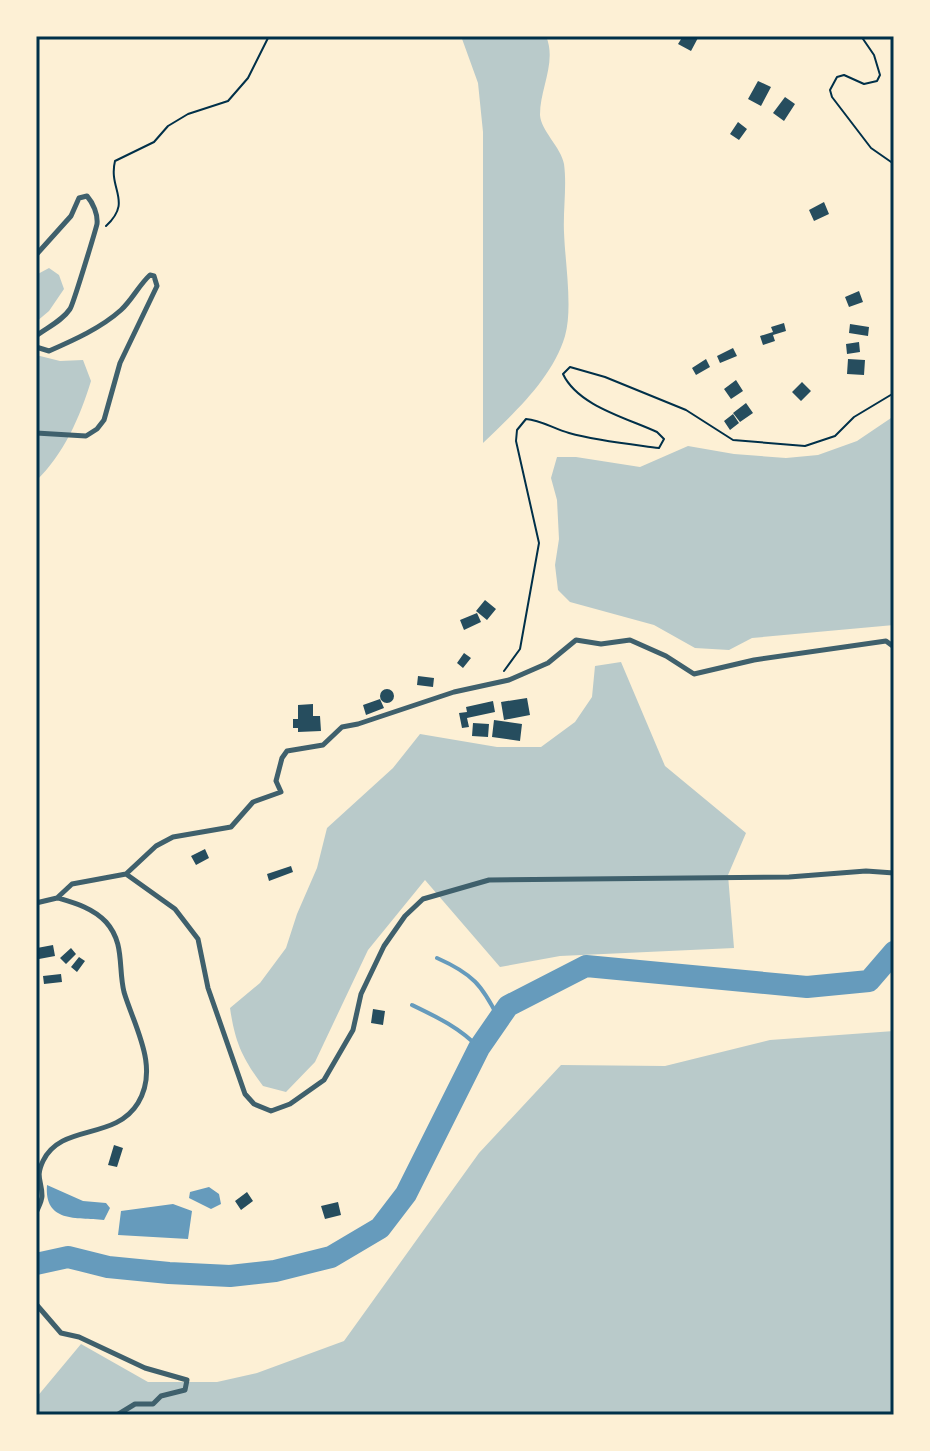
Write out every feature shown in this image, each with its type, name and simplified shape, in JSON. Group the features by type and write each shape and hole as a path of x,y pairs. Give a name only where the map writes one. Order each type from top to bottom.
{"street":[{"path":"36,255 71,216 79,198 87,196 93,203 97,222 73,306 36,336"},
{"path":"36,347 49,351 79,338 122,309 144,281 150,275 154,276 157,286 120,363 104,420 86,436 36,433"},
{"path":"57,898 72,884 126,874 156,846 173,837 231,827 253,802 281,792 276,781 287,751 323,745 342,727 454,692 509,680 548,663 576,640 601,644 630,640 666,656 694,674 754,660 843,646 886,641 894,647"},
{"path":"126,874 175,909 198,939 208,988 245,1094 254,1104 271,1111 290,1104 324,1080 353,1030 361,994 384,946 405,916 423,899 489,880 789,877 866,871 894,873"},
{"path":"36,903 57,898 78,904 106,922 116,937 124,990 144,1047 145,1079 139,1102 122,1121 65,1139 44,1157 37,1176 42,1197 36,1213"},
{"path":"36,1304 61,1333 79,1337 145,1368 187,1380 185,1390 161,1396 153,1404 135,1404 117,1415"}],"path":[{"path":"97,222 106,226 118,213 121,200 112,176 115,161 154,142 168,126 188,114 228,101 248,78 269,36"},
{"path":"861,36 874,55 880,75 877,81 864,84 844,75 837,77 830,90 832,97 871,148 894,164"},
{"path":"490,685 520,649 539,543 516,441 517,430 526,419 537,420 554,430 628,444 659,448 664,439 657,432 583,397 569,386 563,374 570,367 593,372 686,410 733,440 805,446 835,436 854,417 894,393"}],"shaded area":[{"path":"461,36 546,36 550,56 540,115 559,151 565,172 564,232 568,299 565,336 542,381 483,443 483,132 478,83"},
{"path":"49,268 59,275 64,289 49,311 36,322 36,275"},
{"path":"36,355 60,361 83,360 91,381 70,434 55,459 36,481"},
{"path":"894,416 894,625 752,638 729,650 695,648 654,625 570,602 558,590 555,565 559,539 557,500 551,478 557,457 640,467 688,446 786,458 818,455 857,441"},
{"path":"621,662 665,766 746,833 728,875 734,948 560,956 500,967 425,880 368,950 315,1062 286,1092 263,1086 240,1049 230,1008 260,983 286,948 317,868 327,828 393,768 420,734 497,747 541,747 575,722 592,697 595,666"},
{"path":"894,1031 894,1415 36,1415 36,1398 81,1344 148,1382 217,1382 257,1373 344,1341 479,1153 561,1065 665,1066 770,1040"}],"water":[{"path":"47,1185 83,1201 106,1203 110,1208 104,1220 64,1216 51,1206"},
{"path":"209,1187 219,1194 221,1204 211,1209 189,1198 190,1192"},
{"path":"173,1204 192,1211 188,1239 118,1235 121,1211"}],"building":[{"path":"683,36 699,36 691,51 678,44"},
{"path":"758,81 771,87 761,106 748,99"},
{"path":"785,97 795,104 784,121 773,113"},
{"path":"738,122 747,129 739,140 730,134"},
{"path":"824,202 829,214 814,221 809,210"},
{"path":"859,291 863,302 849,307 845,297"},
{"path":"784,323 786,331 773,335 775,341 763,345 760,336 773,332 771,327"},
{"path":"850,324 869,327 868,336 849,333"},
{"path":"859,342 860,352 847,354 846,344"},
{"path":"733,348 737,356 720,363 717,356"},
{"path":"706,359 710,367 696,375 692,368"},
{"path":"848,359 865,360 864,375 847,374"},
{"path":"736,380 743,391 731,399 724,389"},
{"path":"802,382 811,391 801,401 792,392"},
{"path":"746,403 753,413 740,422 733,413"},
{"path":"733,414 739,423 730,430 724,421"},
{"path":"485,600 496,609 487,620 476,611"},
{"path":"477,613 481,622 464,630 460,620"},
{"path":"464,653 471,658 463,668 457,663"},
{"path":"418,676 434,678 433,687 417,685"},
{"path":"387,689 394,696 387,703 380,696"},
{"path":"527,698 530,715 504,720 501,702"},
{"path":"380,699 384,708 366,715 363,705"},
{"path":"493,701 495,712 467,718 469,727 462,728 459,713 467,712 466,707"},
{"path":"313,704 313,716 320,716 321,731 298,732 298,728 293,728 293,719 298,719 298,705"},
{"path":"494,720 522,724 520,741 492,737"},
{"path":"473,723 489,724 488,737 472,736"},
{"path":"205,849 209,858 196,865 191,856"},
{"path":"291,866 293,872 269,881 267,874"},
{"path":"53,945 55,956 39,959 37,948"},
{"path":"71,948 76,954 66,964 60,958"},
{"path":"79,957 85,961 77,972 71,967"},
{"path":"61,974 62,982 44,984 43,976"},
{"path":"373,1009 385,1011 383,1025 371,1023"},
{"path":"114,1145 123,1148 117,1167 108,1165"},
{"path":"247,1192 253,1201 241,1210 235,1201"},
{"path":"338,1202 341,1215 325,1219 321,1206"}],"waterway":[{"path":"36,1264 68,1257 108,1267 230,1276 275,1271 331,1257 380,1228 406,1194 479,1048 508,1006 586,966 807,987 869,981 894,952"},
{"path":"437,958 468,975 487,997 499,1019"},
{"path":"412,1005 456,1029 479,1048"}]}
